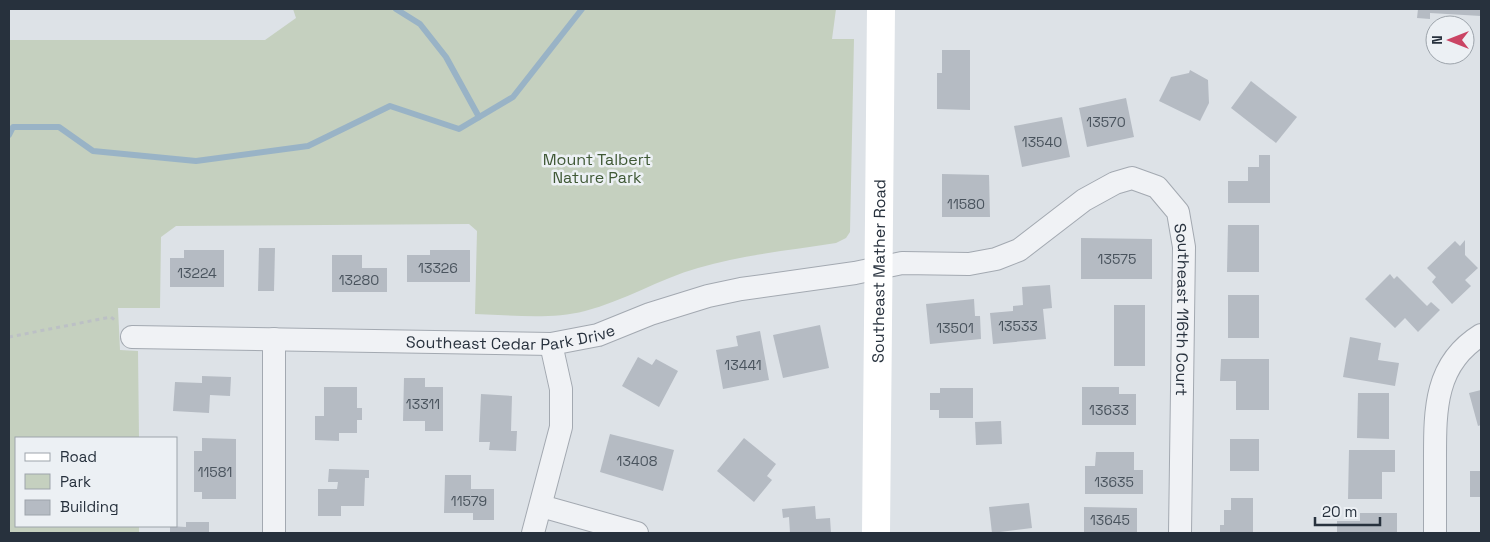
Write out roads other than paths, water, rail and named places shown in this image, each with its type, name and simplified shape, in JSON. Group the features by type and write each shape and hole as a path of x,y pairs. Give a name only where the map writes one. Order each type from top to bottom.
{"street":[{"name":"Southeast Mather Road","path":"876,533 881,9"},
{"name":"Southeast 116th Court","path":"880,267 902,262 969,264 996,260 1019,250 1042,234 1059,217 1115,183 1132,178 1157,186 1178,212 1184,247 1180,533"},
{"name":"Southeast Cedar Park Drive","path":"132,337 551,344 598,335 650,314 716,295 880,267"},
{"path":"1435,533 1435,411 1441,385 1454,360 1472,341 1481,335"},
{"path":"274,339 274,533"},
{"path":"533,533 561,427 561,389 551,344"},
{"path":"541,506 637,533"}],"waterway":[{"path":"396,9 420,24 446,57 479,117"},
{"path":"9,135 13,127 59,127 93,151 196,161 308,146 390,106 459,129 513,97 582,9"}],"park label":[{"name":"Mount Talbert Nature Park","path":"597,168"}]}
